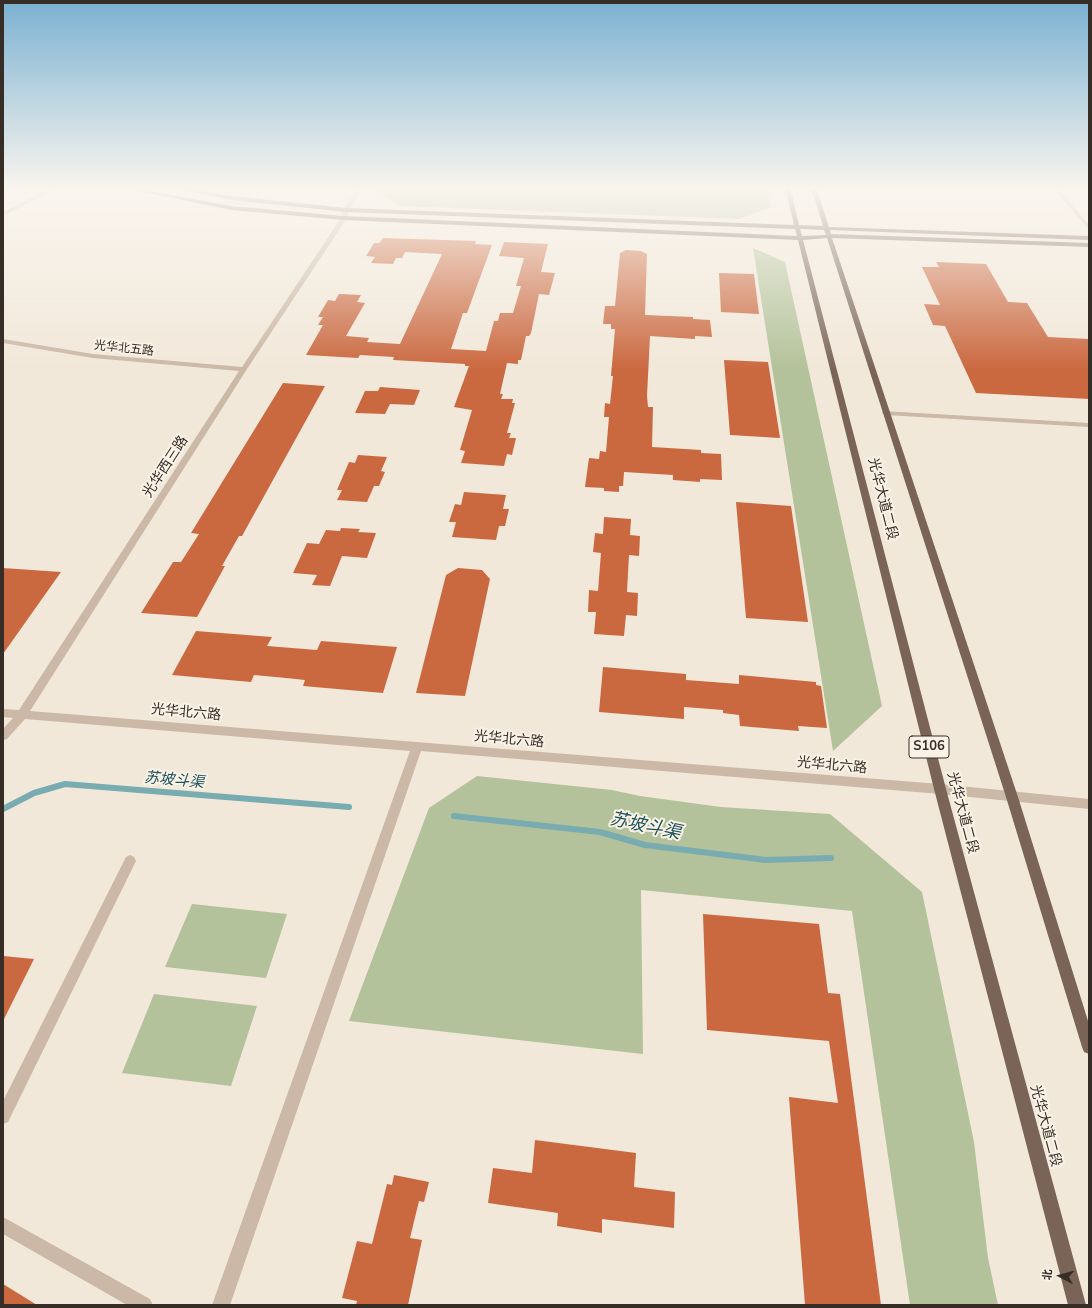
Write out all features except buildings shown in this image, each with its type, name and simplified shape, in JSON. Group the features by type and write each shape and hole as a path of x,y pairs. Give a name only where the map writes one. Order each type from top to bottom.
{"main road":[{"name":"光华大道二段","path":"804,248 940,789 1077,1305"},
{"name":"光华大道二段","path":"833,248 1012,797 1089,1047"}],"street":[{"name":"光华西三路","path":"3,736 22,715 323,248"},
{"name":"光华北五路","path":"3,341 43,350 133,362 244,369"},
{"path":"886,413 1089,425"},
{"name":"光华北六路","path":"3,713 940,789 1089,804"},
{"path":"221,1305 416,747"},
{"path":"3,1117 130,861"},
{"path":"3,1225 144,1305"}],"green space":[{"path":"753,248 785,262 882,706 833,751"},
{"path":"477,776 612,790 640,796 721,807 830,814 922,892 974,1142 988,1258 998,1305 910,1305 852,911 641,890 643,1054 349,1021 429,808"},
{"path":"192,904 287,914 266,978 165,967"},
{"path":"154,994 257,1006 231,1086 122,1073"}],"waterway":[{"name":"苏坡斗渠","path":"3,809 34,793 65,784 349,807"},
{"name":"苏坡斗渠","path":"454,816 600,832 645,845 766,860 831,858"}]}
